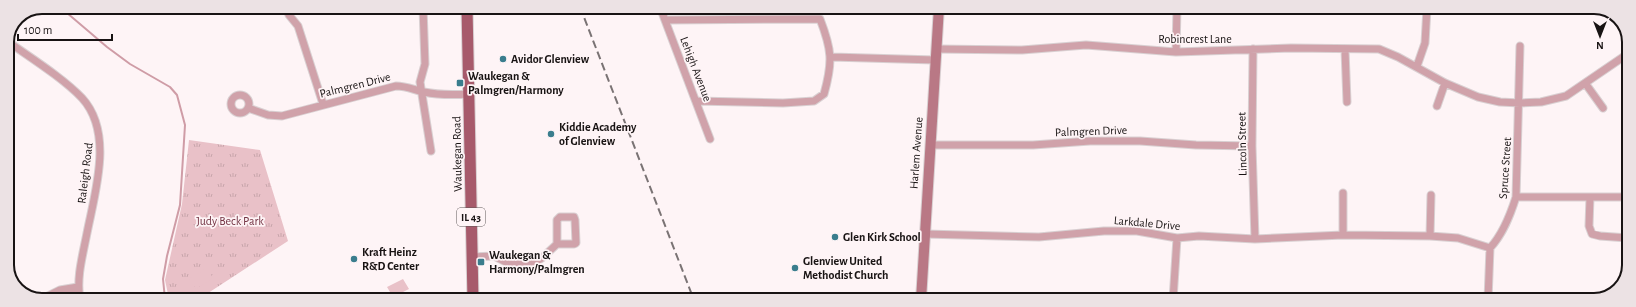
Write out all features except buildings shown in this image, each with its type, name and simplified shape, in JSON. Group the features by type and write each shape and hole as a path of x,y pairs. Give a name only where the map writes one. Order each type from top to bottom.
{"main road":[{"name":"Waukegan Road","path":"468,14 473,293"},
{"name":"Harlem Avenue","path":"921,293 938,14"}],"street":[{"path":"289,14 298,26 323,104"},
{"path":"423,14 425,64 420,77 430,150"},
{"name":"Lehigh Avenue","path":"663,14 710,139"},
{"path":"1176,52 1177,14"},
{"path":"1417,66 1426,44 1428,14"},
{"path":"665,20 820,19 828,40 832,57 824,94 814,101 783,103 696,101"},
{"name":"Robincrest Lane","path":"936,49 1022,50 1086,45 1176,52 1253,49 1379,49 1417,66 1446,83 1478,96 1500,102 1520,103 1541,102 1566,96 1622,59"},
{"name":"Raleigh Road","path":"14,46 74,90 90,108 98,127 100,138 98,165 78,286 79,293"},
{"name":"Spruce Street","path":"1490,248 1504,228 1516,197 1520,103 1520,46"},
{"name":"Lincoln Street","path":"1253,49 1252,146 1255,239"},
{"path":"1345,50 1347,102"},
{"path":"832,57 935,60"},
{"path":"1437,106 1446,83"},
{"path":"1585,83 1603,108"},
{"name":"Palmgren Drive","path":"248,108 268,115 282,116 396,86 407,86 423,92 469,94"},
{"name":"Palmgren Drive","path":"930,145 1033,145 1090,141 1126,141 1196,145 1252,146"},
{"path":"1343,193 1343,235"},
{"path":"1430,236 1431,195"},
{"path":"1516,197 1622,197"},
{"path":"1590,197 1589,226 1592,234 1606,237 1622,238"},
{"name":"Larkdale Drive","path":"925,234 1039,237 1117,231 1137,232 1177,238 1200,236 1255,239 1343,235 1430,236 1458,238 1490,248"},
{"path":"1175,292 1177,238"},
{"path":"472,257 494,256 508,263 532,264 542,258 557,244"},
{"path":"1488,293 1490,248"},
{"path":"54,293 78,286"}],"green space":[{"name":"Judy Beck Park","path":"189,140 260,150 288,241 208,293 168,293 165,280 182,204"},
{"path":"207,268 213,278 196,289 189,279"},
{"path":"403,279 409,289 401,293 391,293 387,287"}],"waterway":[{"path":"68,14 107,47 130,64 170,87 177,95 185,125 180,205 167,256 163,279 164,293"}],"railway":[{"path":"583,14 691,293"}],"place":[{"name":"Avidor Glenview","path":"503,59"},
{"name":"Waukegan & Palmgren/Harmony","path":"460,83"},
{"name":"Kiddie Academy of Glenview","path":"551,134"},
{"name":"Glen Kirk School","path":"835,237"},
{"name":"Kraft Heinz R&D Center","path":"354,259"},
{"name":"Waukegan & Harmony/Palmgren","path":"481,262"},
{"name":"Glenview United Methodist Church","path":"795,268"}]}
